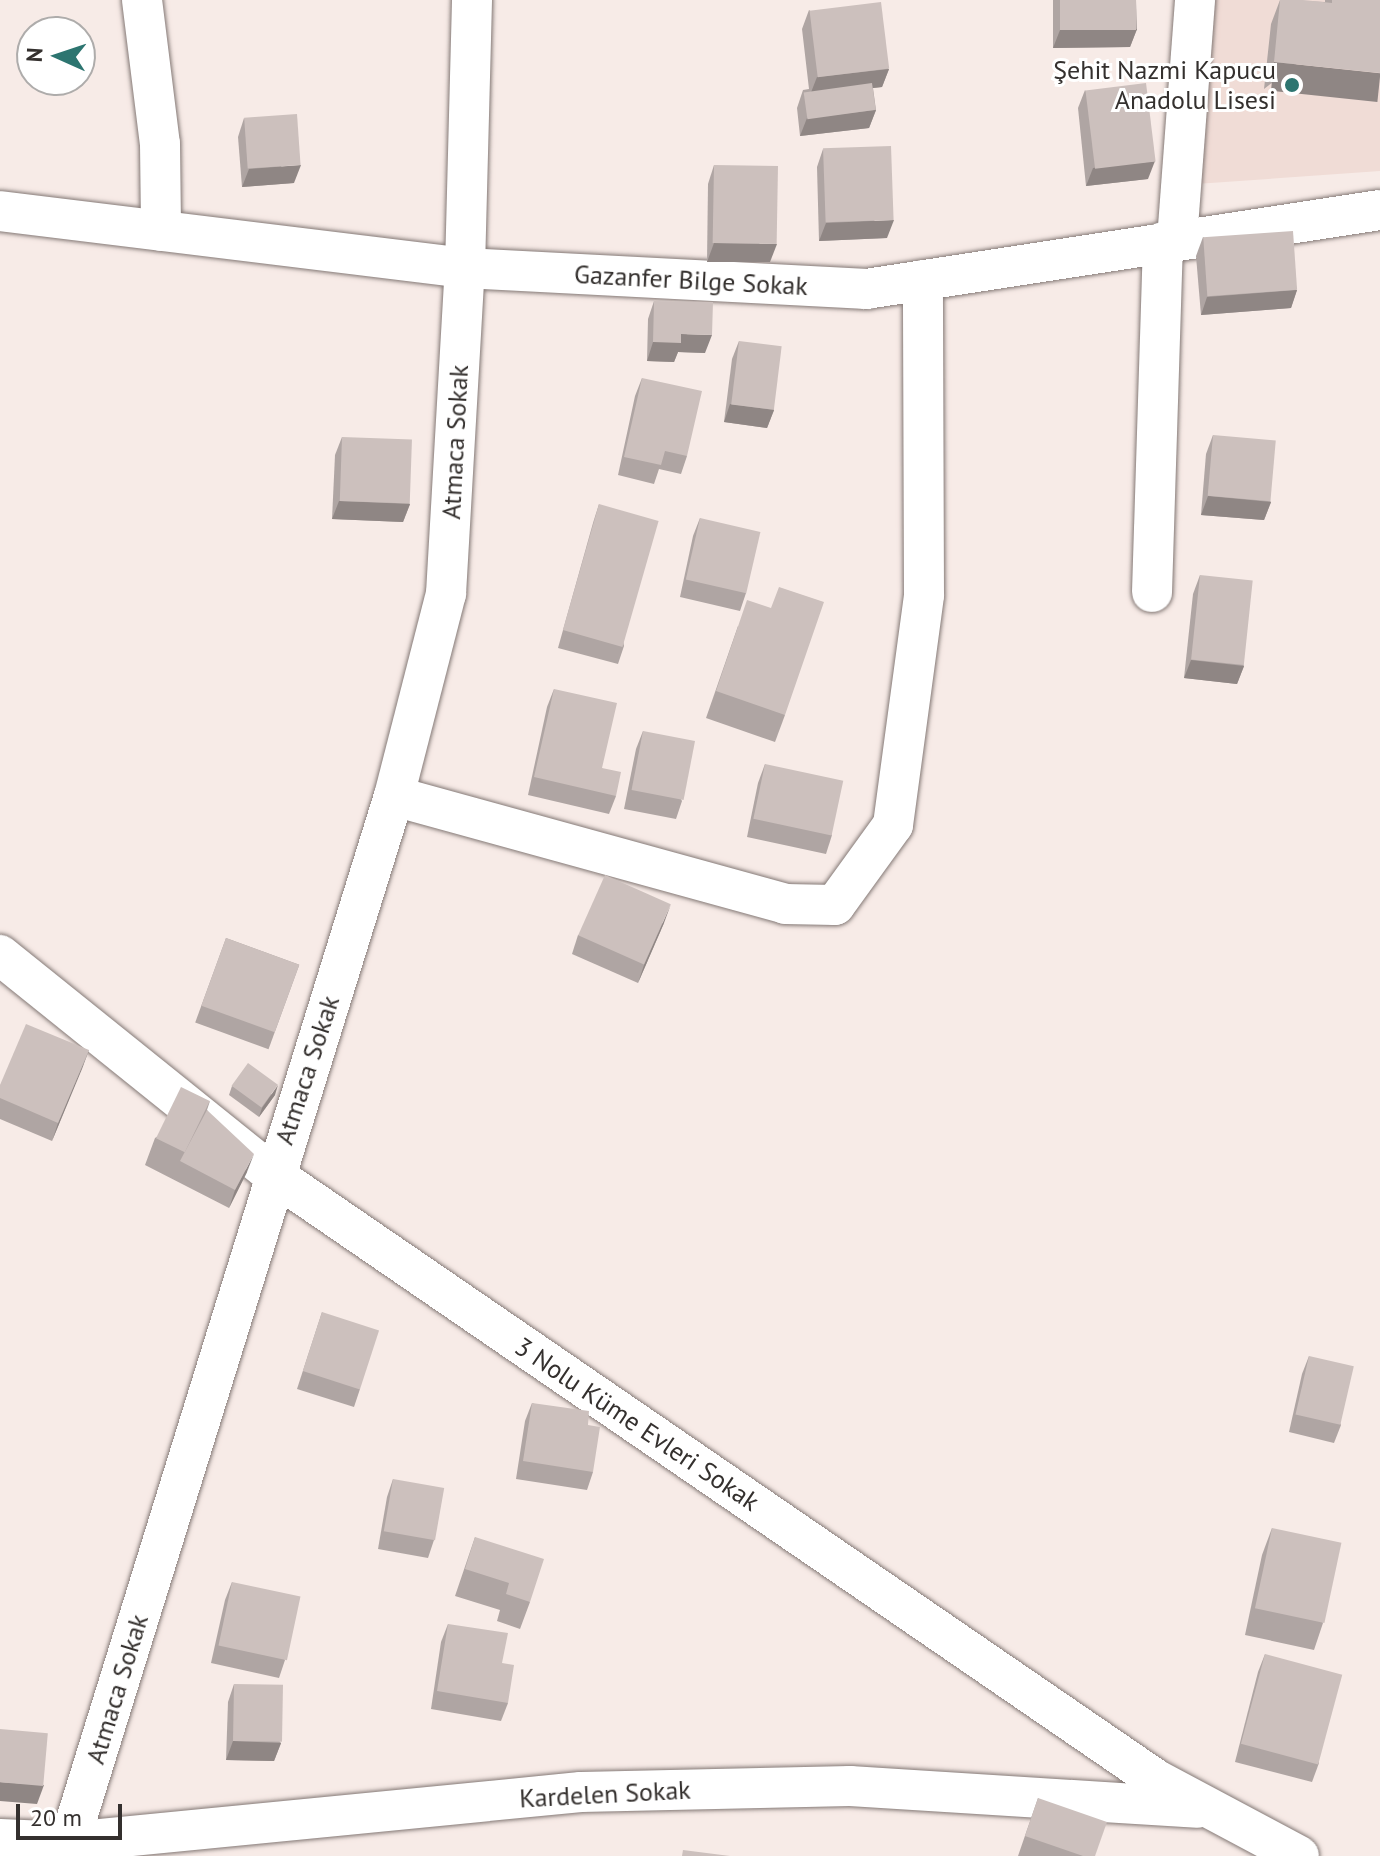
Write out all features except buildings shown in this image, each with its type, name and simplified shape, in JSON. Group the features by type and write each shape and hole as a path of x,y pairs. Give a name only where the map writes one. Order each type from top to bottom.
{"street":[{"path":"142,0 160,144 161,231"},
{"name":"Atmaca Sokak","path":"68,1849 274,1175 394,796 446,594 465,268 472,0"},
{"path":"1152,592 1170,241 1195,0"},
{"name":"Gazanfer Bilge Sokak","path":"0,211 465,268 866,289 1380,210"},
{"path":"394,796 785,904 835,905 893,825 924,595 923,280"},
{"name":"3 Nolu Küme Evleri Sokak","path":"0,955 274,1175 1155,1779 1212,1809 1254,1845 1299,1856"},
{"name":"Kardelen Sokak","path":"0,1839 68,1849 581,1792 850,1786 1212,1809"}],"shaded area":[{"name":"Şehit Nazmi Kapucu Anadolu Lisesi","path":"1211,0 1380,0 1380,171 1196,184"}],"place":[{"name":"Şehit Nazmi Kapucu Anadolu Lisesi","path":"1292,85"}]}
